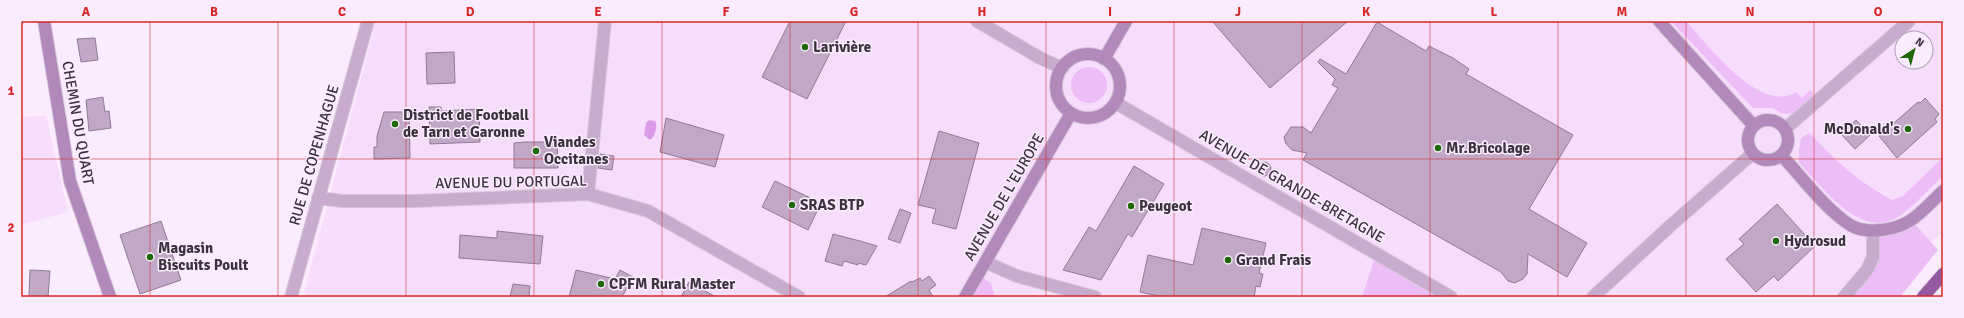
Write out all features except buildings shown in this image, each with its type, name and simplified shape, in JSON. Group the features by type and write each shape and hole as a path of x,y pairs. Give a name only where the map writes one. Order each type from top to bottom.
{"highway":[{"path":"1923,297 1943,274"}],"street":[{"name":"CHEMIN DU QUART","path":"44,21 70,181 110,297"},
{"name":"RUE DE COPENHAGUE","path":"291,297 368,21"},
{"path":"588,194 605,21"},
{"path":"977,21 1040,58 1062,68"},
{"path":"1104,59 1126,21"},
{"path":"1659,21 1753,125"},
{"path":"1785,129 1909,21"},
{"path":"1095,55 1104,59 1112,65 1120,83 1120,93 1116,103 1100,116 1091,118 1071,114 1064,107 1057,92 1058,77 1062,68 1077,56 1095,55"},
{"name":"AVENUE DE GRANDE-BRETAGNE","path":"1116,103 1451,297"},
{"name":"AVENUE DE L'EUROPE","path":"965,297 1071,114"},
{"path":"1770,120 1781,124 1785,129 1788,143 1782,155 1770,160 1757,158 1752,154 1749,149 1747,136 1753,125 1758,122 1770,120"},
{"path":"1593,297 1752,154"},
{"path":"1782,155 1827,205 1851,226 1873,231 1890,230 1911,220 1943,191"},
{"name":"AVENUE DU PORTUGAL","path":"318,198 343,201 414,201 588,194 648,211 800,297"},
{"path":"1844,297 1867,270 1873,257 1873,231"},
{"path":"985,262 1017,276 1095,297"}],"shaded area":[{"path":"376,21 1943,21 1943,232 1911,259 1881,297 303,297"},
{"path":"1671,21 1686,21 1735,74 1751,86 1767,94 1782,96 1796,92 1802,98 1810,90 1814,94 1794,113 1783,114 1773,108 1753,108"},
{"path":"1093,67 1102,72 1106,78 1106,92 1102,98 1093,103 1085,103 1076,98 1072,92 1071,81 1076,72 1082,68"},
{"path":"46,116 68,212 21,225 21,117"},
{"path":"649,120 655,121 656,126 655,134 650,140 644,135 646,123"},
{"path":"1810,133 1848,170 1869,186 1892,200 1903,196 1943,157 1943,176 1898,217 1884,222 1869,222 1843,208 1799,163 1801,138"},
{"path":"1911,220 1938,250 1900,297 1844,297 1867,270 1873,231"},
{"path":"1376,254 1451,297 1362,297"},
{"path":"978,275 991,283 995,297 965,297"}],"place":[{"name":"Larivière","path":"805,47"},
{"name":"District de Football de Tarn et Garonne","path":"395,124"},
{"name":"McDonald's","path":"1908,129"},
{"name":"Mr.Bricolage","path":"1438,148"},
{"name":"Viandes Occitanes","path":"536,151"},
{"name":"SRAS BTP","path":"792,205"},
{"name":"Peugeot","path":"1131,206"},
{"name":"Hydrosud","path":"1776,241"},
{"name":"Magasin Biscuits Poult","path":"150,257"},
{"name":"Grand Frais","path":"1228,260"},
{"name":"CPFM Rural Master","path":"601,284"}]}
